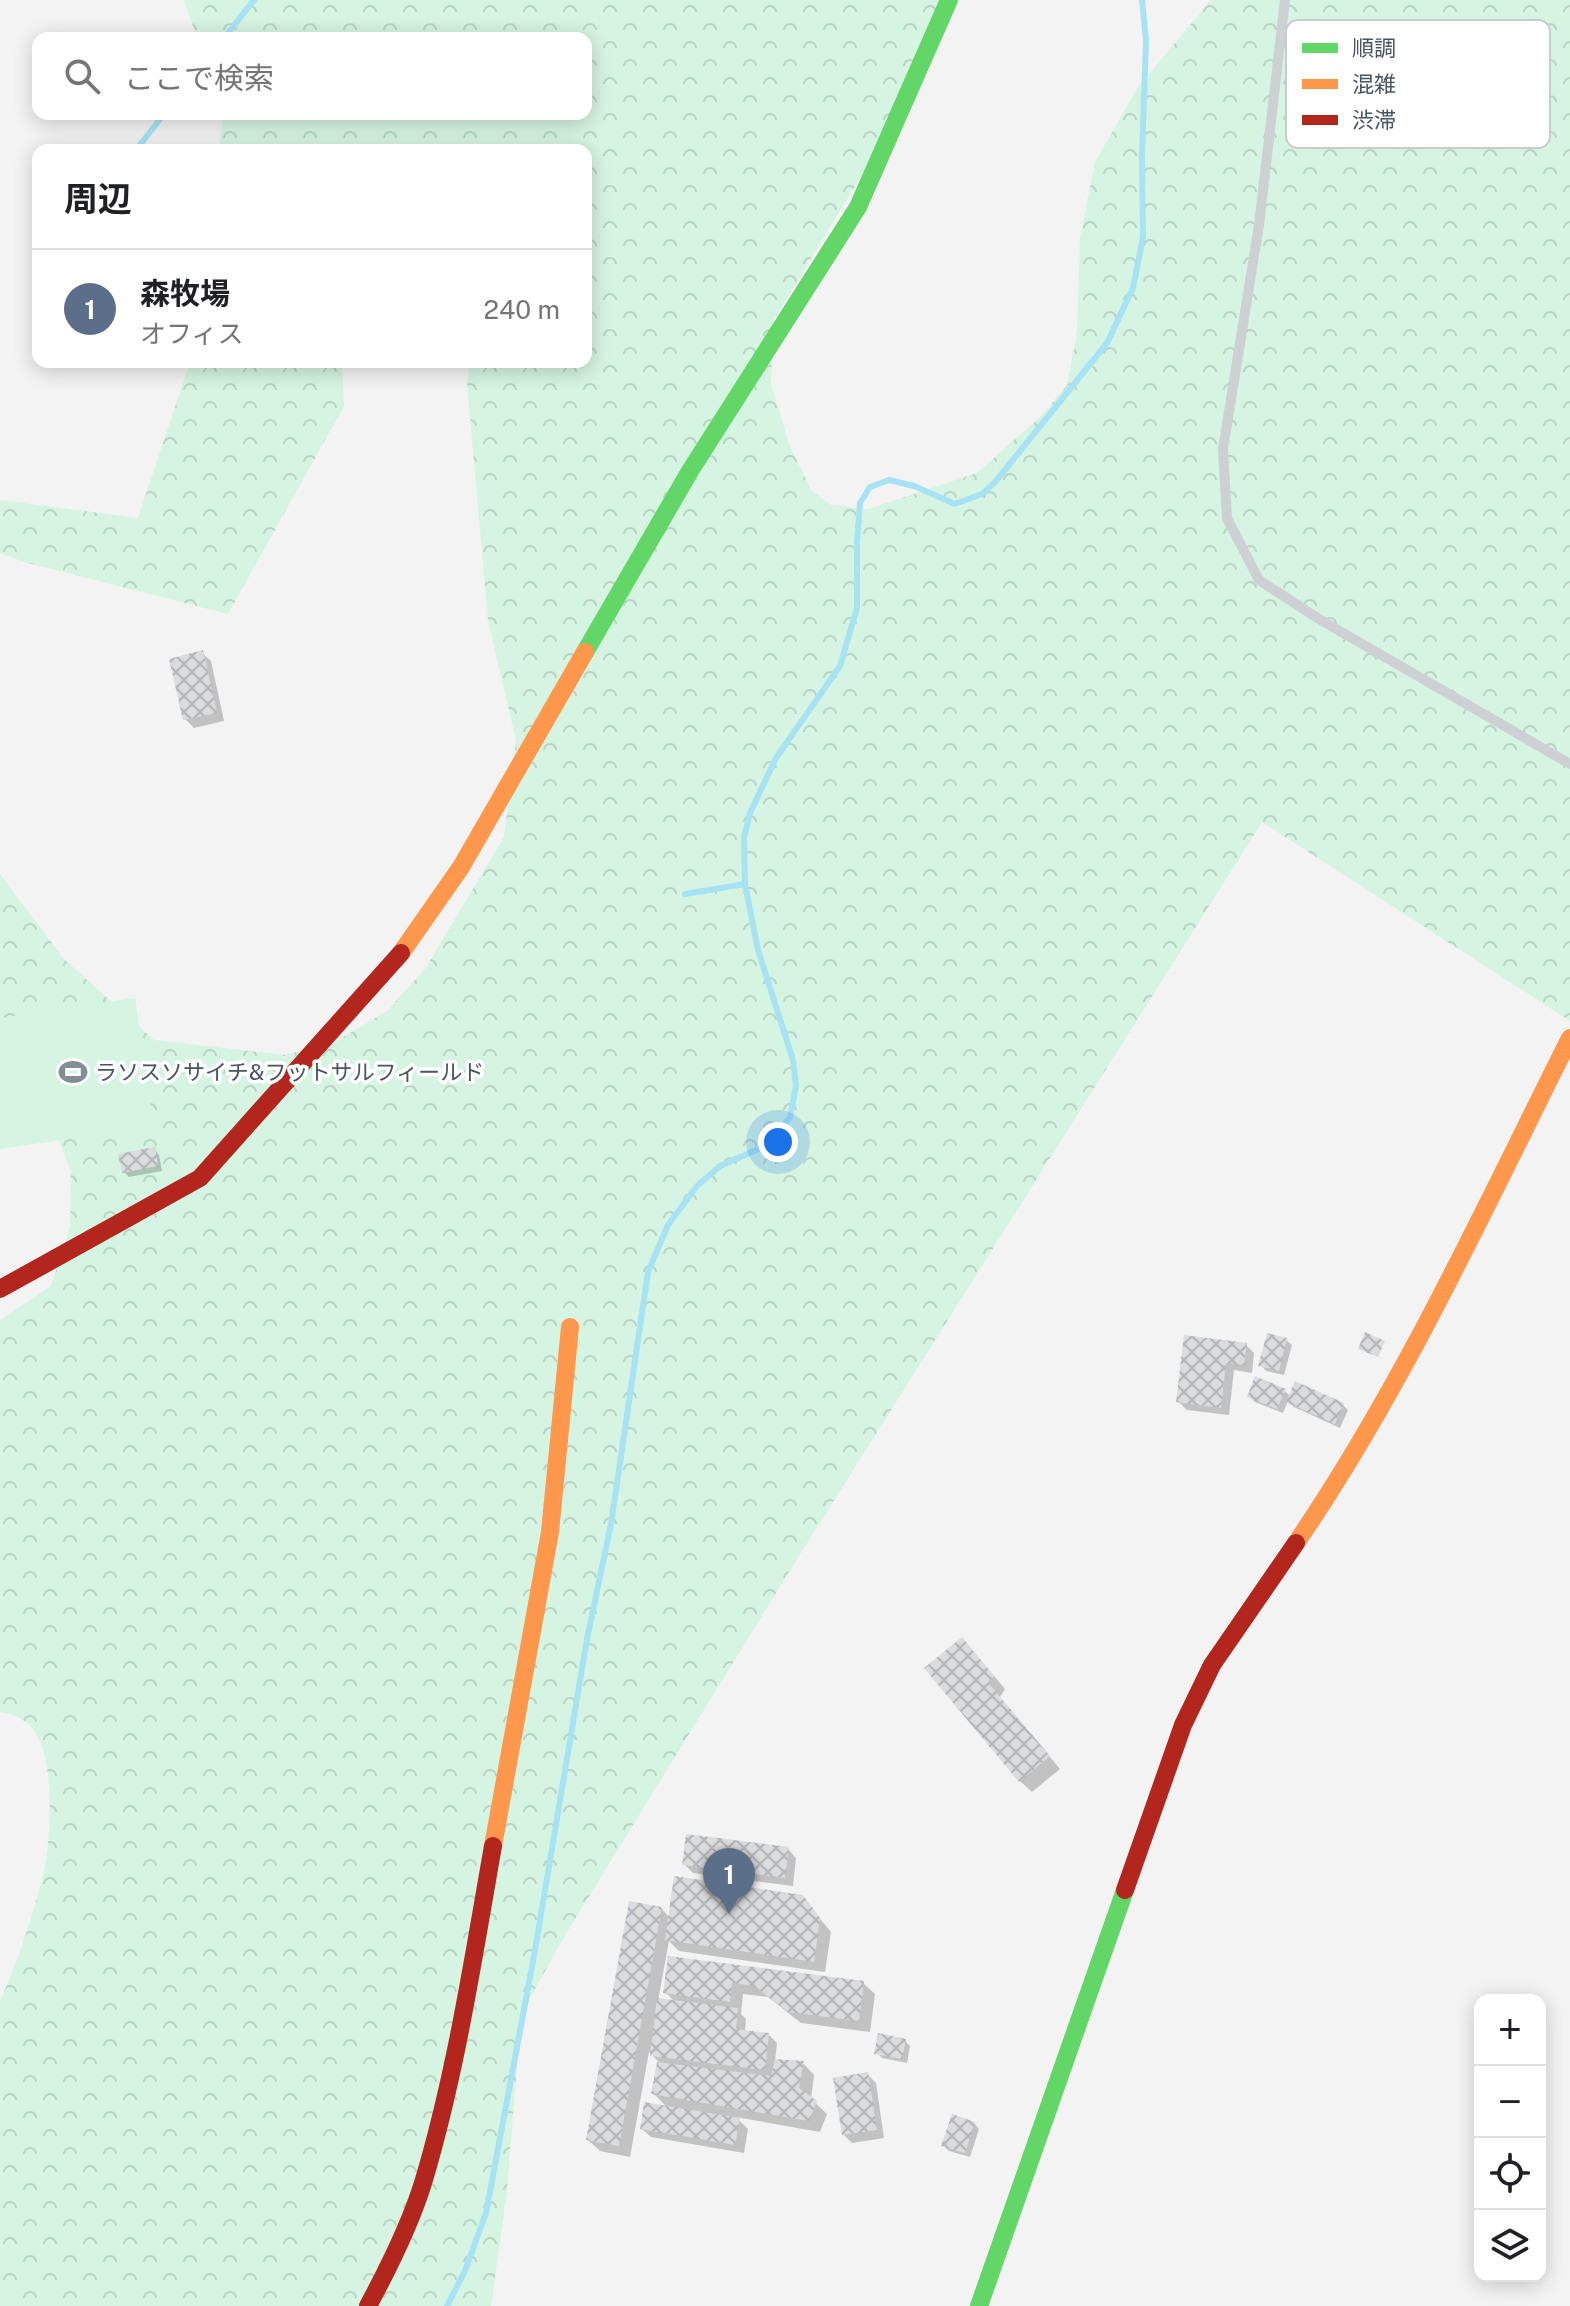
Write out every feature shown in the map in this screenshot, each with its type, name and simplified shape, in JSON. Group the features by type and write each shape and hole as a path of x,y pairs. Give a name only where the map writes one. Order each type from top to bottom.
{"street":[{"path":"0,1289 200,1178 396,960 461,867 690,471 858,207 949,0"},
{"path":"979,2306 1183,1725 1212,1665 1335,1486 1418,1340 1570,1038"},
{"path":"368,2306 390,2264 422,2185 454,2061 550,1532 570,1327"}],"lane":[{"path":"1285,0 1259,225 1223,449 1227,518 1259,580 1319,619 1570,764"}],"green space":[{"path":"184,0 949,0 904,106 774,319 771,383 789,444 811,490 831,505 868,509 977,473 1040,417 1067,385 1077,333 1080,237 1095,162 1138,87 1211,0 1570,0 1570,1021 1262,822 792,1567 564,1937 521,2014 507,2191 491,2306 0,2306 0,2001 23,1943 41,1884 50,1807 47,1765 36,1733 20,1718 0,1712 0,1320 51,1286 70,1227 71,1171 54,1128 0,1087 0,874 64,959 154,1040 284,1055 333,1043 387,1011 425,969 504,837 516,740 488,621 467,383 469,368 592,368 592,144 220,144 222,120 592,120 592,32 195,32"},
{"path":"188,368 342,368 344,406 228,614 24,562 0,553 0,500 138,518"},
{"name":"ラソスソサイチ&フットサルフィールド","path":"135,998 154,1126 0,1149 0,1018"}],"building":[{"path":"203,650 217,713 183,720 169,659"},
{"path":"155,1147 158,1166 122,1173 118,1154"},
{"path":"1365,1332 1385,1341 1378,1357 1358,1349"},
{"path":"1267,1333 1287,1338 1279,1371 1258,1366"},
{"path":"1184,1335 1247,1343 1244,1365 1226,1363 1221,1408 1176,1402"},
{"path":"1255,1376 1286,1389 1277,1409 1247,1397"},
{"path":"1295,1381 1344,1403 1335,1424 1286,1402"},
{"path":"962,1637 994,1676 989,1684 1050,1756 1019,1782 924,1668"},
{"path":"686,1834 789,1847 785,1878 682,1865"},
{"path":"674,1876 803,1895 820,1918 814,1962 665,1940"},
{"path":"629,1901 662,1907 619,2146 586,2140"},
{"path":"668,1956 864,1981 859,2021 788,2012 754,1986 732,1983 730,2002 663,1993"},
{"path":"657,1998 738,2008 736,2029 769,2033 765,2070 650,2056"},
{"path":"878,2033 906,2039 902,2059 874,2054"},
{"path":"775,2059 804,2061 799,2088 817,2101 809,2121 651,2094 657,2062 771,2076"},
{"path":"868,2072 877,2130 842,2135 833,2078"},
{"path":"644,2102 740,2118 735,2145 640,2129"},
{"path":"952,2114 975,2122 965,2153 941,2146"}],"waterway":[{"path":"229,32 254,0"},
{"path":"447,2306 465,2271 486,2213 534,1956 587,1639 611,1524 648,1272 668,1225 697,1186 720,1166 770,1144 790,1117 796,1086 793,1060 758,950 745,884 744,838 750,813 776,758 840,666 857,608 860,503 870,487 889,480 914,486 955,504 982,494 996,481 1107,343 1133,288 1143,237 1146,40 1142,0"},
{"path":"141,144 159,120"},
{"path":"685,894 745,884"}],"traffic: fast":[{"path":"585,652 690,471 858,207 949,0"},
{"path":"979,2306 1125,1890"}],"traffic: slow":[{"path":"401,953 461,867 585,652"},
{"path":"1296,1543 1335,1483 1407,1359 1570,1038"},
{"path":"493,1846 550,1532 570,1327"}],"traffic: jam":[{"path":"0,1289 200,1178 401,953"},
{"path":"1125,1890 1183,1725 1212,1665 1296,1543"},
{"path":"368,2306 412,2214 435,2142 463,2016 493,1846"}],"place":[{"name":"ラソスソサイチ&フットサルフィールド","path":"73,1072"},
{"name":"森牧場","path":"729,1914"}]}
